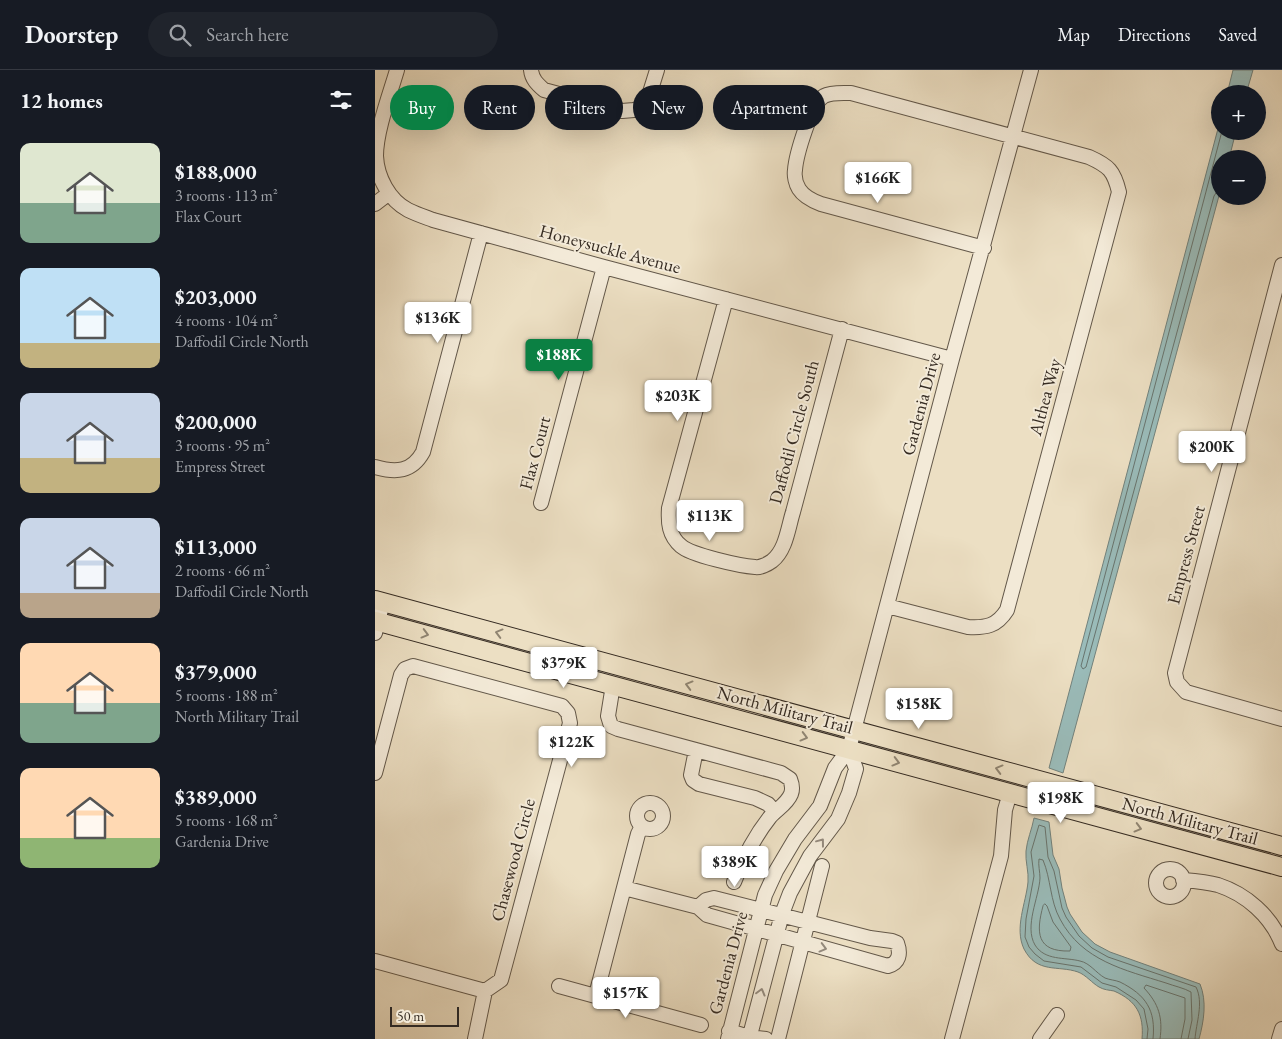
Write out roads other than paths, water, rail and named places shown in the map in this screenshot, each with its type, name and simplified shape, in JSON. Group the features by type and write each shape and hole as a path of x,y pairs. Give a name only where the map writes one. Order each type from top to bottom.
{"main road":[{"name":"North Military Trail","path":"379,601 1282,846"},
{"name":"North Military Trail","path":"376,625 613,685 1282,867"}],"street":[{"path":"375,204 388,194 380,175 376,156 381,128 397,70"},
{"path":"531,70 531,76 543,90 582,102 622,111 641,108 647,102 657,70"},
{"name":"Gardenia Drive","path":"727,1036 765,895 775,871 795,839 820,806 835,768 849,749 1031,70"},
{"name":"Althea Way","path":"887,606 981,628 990,626 1002,618 1007,610 1119,192 1115,176 1103,164 1089,157 864,96 843,93 824,96 817,102 812,111 795,170 799,189 810,199 821,204 984,248"},
{"name":"Honeysuckle Avenue","path":"388,194 408,210 433,220 604,268 952,359"},
{"path":"375,467 407,470 423,452 481,233"},
{"name":"Empress Street","path":"1282,265 1275,317 1175,666 1177,682 1186,692 1282,719"},
{"name":"Flax Court","path":"541,502 604,268"},
{"name":"Daffodil Circle South","path":"726,299 669,508 668,521 670,531 675,541 689,552 757,568 774,560 781,549 842,329"},
{"path":"376,625 379,601"},
{"name":"Chasewood Circle","path":"375,774 401,675 405,669 413,666 561,706 568,713 570,723 501,980 485,991"},
{"path":"613,685 608,716 611,726 787,775 790,779 792,792 785,803 761,830 747,852 734,882"},
{"path":"749,1038 789,893 810,856 838,819 849,793 856,769 849,749"},
{"path":"696,750 691,775 693,780 699,784 755,798 768,804 775,812"},
{"path":"953,1039 1001,856 1005,810 1009,793"},
{"path":"596,995 642,826"},
{"path":"778,1039 822,866"},
{"path":"1183,880 1216,884 1243,897 1265,916 1282,944"},
{"path":"624,888 697,907 707,915 756,928 776,936 887,966 894,964 898,959 900,950 897,943 892,941 870,938 714,898 706,900 697,907"},
{"path":"375,961 485,991 475,1039"},
{"path":"559,986 701,1025"},
{"path":"1040,1039 1057,1015"},
{"path":"1279,1039 1282,1029"},
{"path":"727,1036 767,1039"}],"water":[{"path":"1233,70 1253,70 1249,85 1229,85"},
{"path":"1215,140 1234,140 1231,150 1212,150"},
{"path":"1211,155 1211,205 1216,205 1063,773 1049,768"},
{"path":"1034,818 1049,822 1053,855 1059,869 1067,907 1082,932 1095,944 1110,952 1200,984 1204,1011 1199,1039 1142,1039 1140,1016 1128,999 1114,991 1099,987 1078,972 1048,967 1035,962 1029,957 1021,941 1020,924 1028,882 1027,843"}]}
